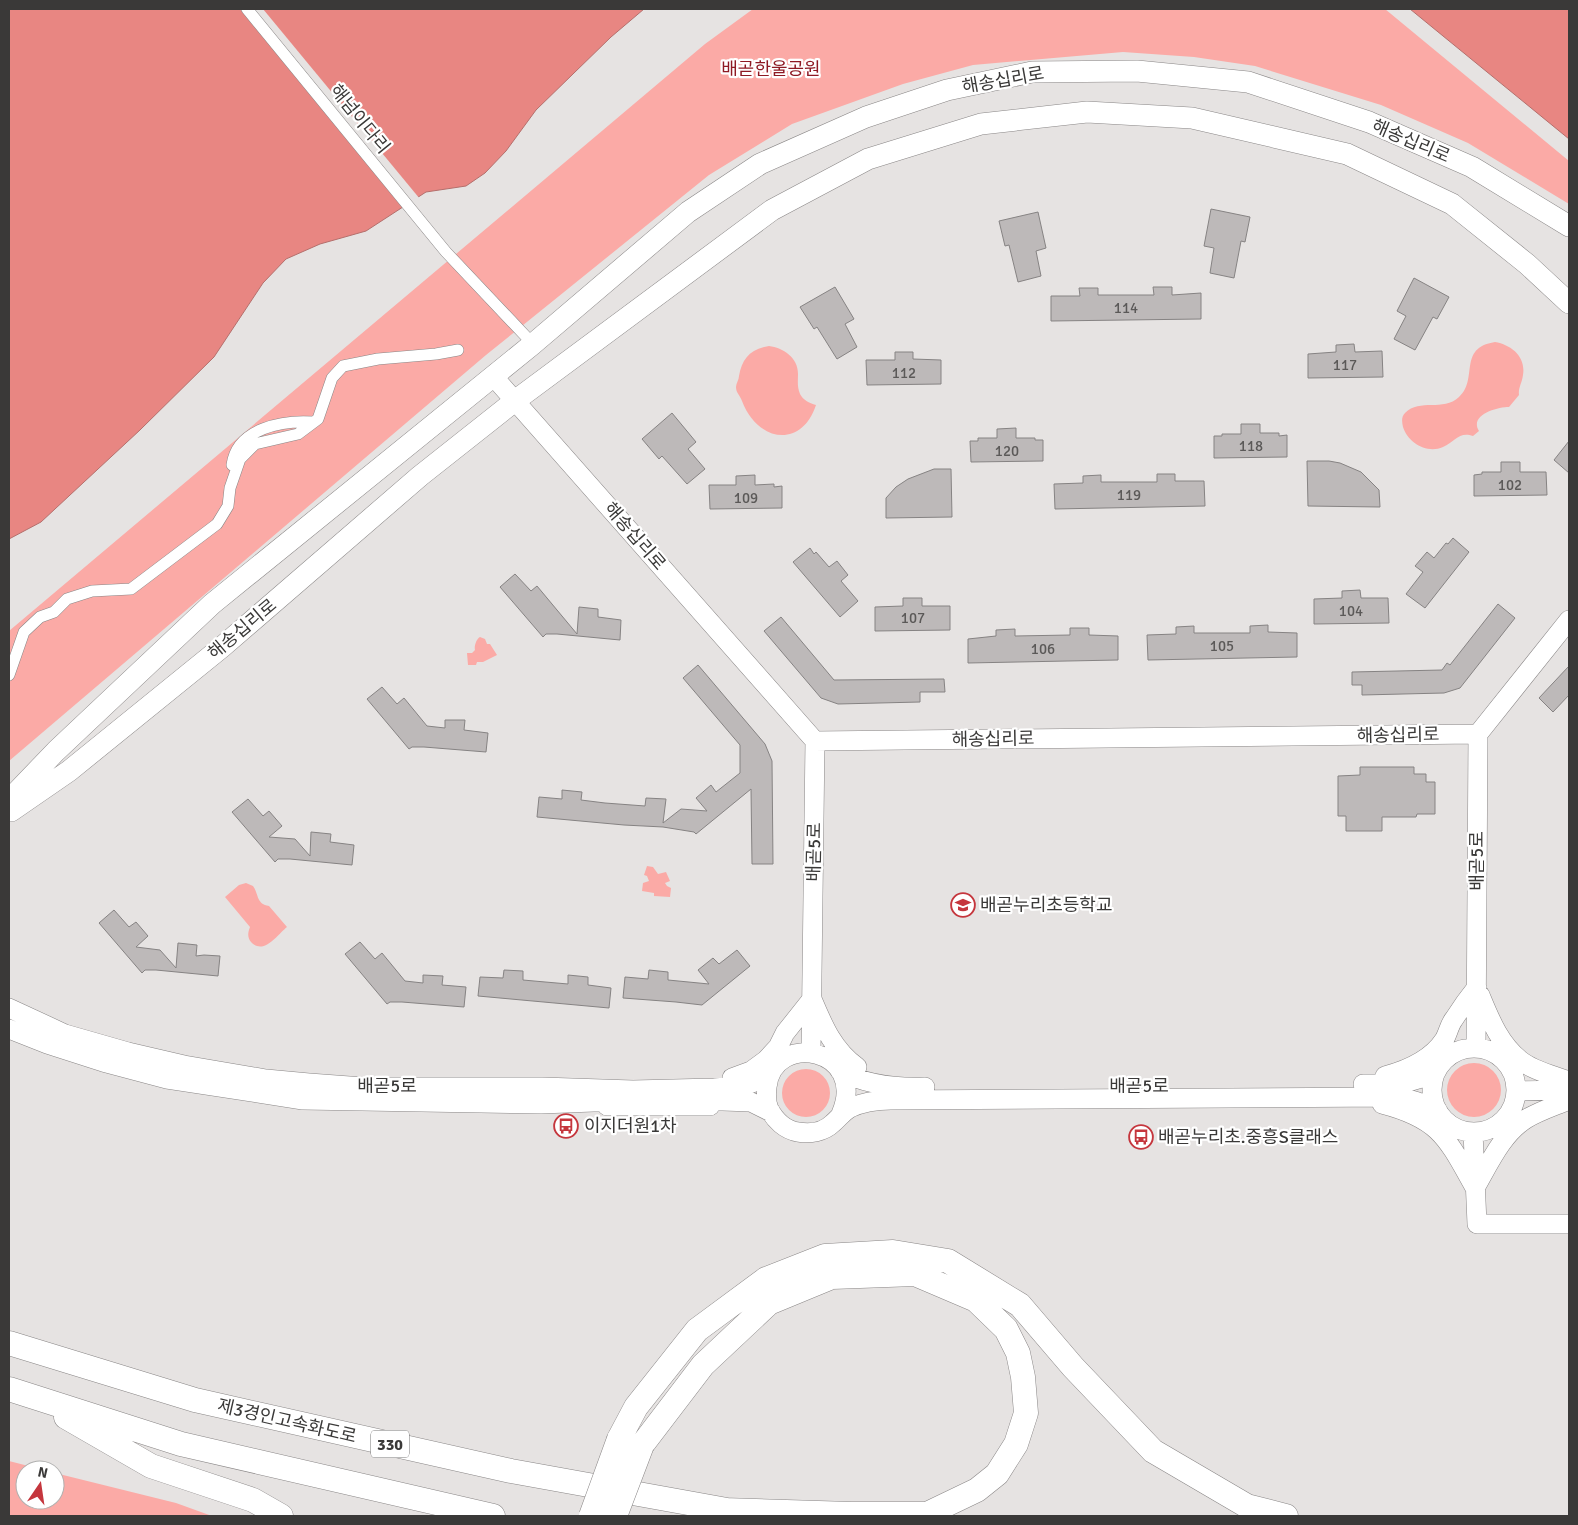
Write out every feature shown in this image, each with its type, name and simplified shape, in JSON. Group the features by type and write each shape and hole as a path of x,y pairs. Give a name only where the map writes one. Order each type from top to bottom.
{"highway":[{"path":"591,1516 619,1439 636,1407 697,1330 766,1279 825,1256 893,1252 948,1261 1020,1305 1074,1367 1153,1450 1247,1506 1286,1516"},
{"path":"615,1516 642,1445 703,1365 769,1303 832,1277 915,1274 976,1300 1006,1329 1018,1353 1023,1377 1026,1413 1016,1444 997,1474 977,1490 927,1514 723,1510"},
{"name":"제3경인고속화도로","path":"9,1342 195,1400 511,1471 723,1510 777,1516"},
{"path":"16,1391 151,1466 253,1500 281,1516"},
{"path":"16,1391 182,1444 493,1516"}],"main road":[{"name":"해송십리로","path":"9,800 56,752 212,604 533,344 688,212 760,164 866,117 947,90 1032,72 1137,71 1248,82 1369,122 1472,167 1569,226"},
{"name":"해송십리로","path":"9,813 69,771 222,648 420,476 516,400 772,210 868,159 981,124 1087,112 1192,118 1347,154 1452,204 1527,264 1569,303"}],"street":[{"name":"해넘이다리","path":"247,9 446,252 533,344"},
{"path":"9,675 24,632 40,617 54,612 68,599 92,591 131,589 217,524 228,506 232,484 232,462 238,446 258,430 284,423 313,422 318,419 332,378 343,366 378,359 436,354 458,350"},
{"name":"해송십리로","path":"493,376 815,741 1478,734"},
{"path":"1478,734 1569,620"},
{"name":"배곧5로","path":"1476,1048 1478,734"},
{"name":"배곧5로","path":"811,1052 815,741"},
{"path":"1476,987 1494,1030 1507,1048 1520,1061 1569,1081"},
{"path":"1354,1091 1422,1061 1438,1048 1445,1039 1452,1021 1476,987"},
{"path":"541,1095 625,1080 672,1081 731,1078 751,1071 766,1060 778,1047 785,1033 812,999 834,1045 854,1065 862,1070 937,1093"},
{"name":"배곧5로","path":"9,1008 65,1034 128,1052 184,1065 266,1079 629,1100 739,1100 757,1104 771,1112 784,1127 796,1132 809,1133 822,1130 833,1124 841,1114 851,1108 873,1101 937,1093 1354,1091 1418,1101 1438,1111 1448,1123 1460,1130 1473,1132"},
{"name":"배곧5로","path":"9,1029 47,1044 103,1062 167,1079 303,1100 541,1095 740,1086 765,1077 784,1059 797,1053 811,1052 824,1056 836,1064 840,1071 849,1076 872,1083 937,1093"},
{"name":"배곧5로","path":"1354,1091 1407,1082 1432,1074 1437,1070 1442,1061 1454,1052 1468,1047 1483,1048 1497,1053 1508,1063 1515,1076 1517,1091"},
{"path":"1437,1070 1431,1088 1433,1101 1438,1111"},
{"path":"771,1112 768,1107 766,1094 767,1080 772,1071"},
{"path":"840,1071 844,1076 847,1090 846,1102 841,1114"},
{"path":"1569,1090 1517,1091 1515,1104 1508,1116 1498,1125 1486,1130 1473,1132 1476,1224 1569,1224"},
{"path":"1354,1091 1414,1114 1428,1122 1441,1133 1453,1148 1475,1188"},
{"name":"배곧5로","path":"541,1095 659,1107 717,1106 739,1108 758,1114 781,1137 790,1142 810,1145 831,1138 851,1122 871,1112 937,1093"},
{"path":"1475,1188 1501,1144 1512,1130 1525,1120 1569,1100"}],"green space":[{"name":"배곧한울공원","path":"753,9 1385,9 1569,161 1569,204 1468,143 1381,105 1255,66 1194,57 1123,52 973,65 903,84 792,124 709,175 486,355 9,761 9,631 705,44"},
{"path":"1495,342 1512,349 1520,357 1522,363 1523,369 1519,395 1509,407 1498,408 1481,416 1477,425 1479,431 1473,436 1461,436 1437,449 1419,446 1409,438 1403,427 1402,420 1405,413 1418,406 1446,404 1459,397 1465,390 1468,382 1472,357 1483,345"},
{"path":"769,346 784,351 793,358 797,368 800,394 806,401 816,405 809,419 800,429 790,434 779,435 768,432 758,425 749,415 736,389 740,370 748,356 762,347"},
{"path":"480,637 485,639 487,644 490,644 497,655 483,662 477,662 476,665 468,665 467,653 472,653 475,650 477,639"},
{"path":"647,866 653,867 658,874 666,872 670,881 665,883 671,888 670,897 654,896 654,893 642,891 643,883 649,881 647,876 644,875"},
{"path":"246,883 253,886 260,901 269,906 287,927 275,939 261,947 251,942 248,935 250,927 225,897 239,885"},
{"path":"1469,1063 1479,1063 1489,1067 1497,1075 1501,1090 1497,1105 1489,1113 1479,1117 1469,1117 1459,1113 1451,1105 1447,1095 1447,1085 1451,1075 1459,1067"},
{"path":"801,1069 811,1069 823,1076 830,1088 830,1098 823,1110 811,1117 801,1117 793,1113 786,1106 782,1098 782,1088 786,1080 793,1073"},
{"path":"9,1461 15,1463 15,1510 65,1510 65,1475 176,1503 212,1516 9,1516"}],"shaded area":[{"path":"9,9 644,9 611,37 536,110 506,151 485,173 466,186 426,192 366,231 320,244 286,259 263,283 214,357 140,430 41,522 9,539"},
{"path":"1410,9 1569,9 1569,139"}],"pier":[{"path":"240,9 263,9 420,199 406,209"}],"building":[{"path":"1211,209 1250,217 1245,242 1241,241 1234,278 1210,273 1214,248 1204,246"},
{"path":"1038,212 1046,248 1036,251 1041,276 1018,282 1009,245 1005,246 999,221"},
{"path":"1414,278 1449,297 1437,319 1433,317 1415,350 1394,339 1406,316 1397,311"},
{"path":"835,287 854,319 845,324 857,347 837,359 817,327 814,329 800,307"},
{"path":"1153,287 1172,287 1172,295 1201,293 1201,319 1051,321 1051,296 1080,296 1079,288 1098,288 1098,295 1154,295"},
{"path":"1354,344 1355,352 1382,351 1383,377 1308,378 1308,354 1336,352 1336,345"},
{"path":"895,352 913,352 913,359 941,360 941,384 867,385 866,360 895,360"},
{"path":"672,413 696,442 688,449 705,469 687,484 662,456 659,459 642,439"},
{"path":"1241,424 1260,424 1260,433 1279,433 1279,436 1287,435 1287,457 1214,458 1214,436 1241,434"},
{"path":"1016,428 1016,438 1043,440 1043,461 971,462 970,441 978,441 978,438 997,438 997,429"},
{"path":"1569,441 1569,473 1554,460"},
{"path":"1307,461 1340,463 1361,472 1379,490 1380,507 1308,506"},
{"path":"1501,462 1520,462 1520,472 1546,472 1547,495 1474,496 1474,475 1482,474 1482,472 1501,472"},
{"path":"934,469 951,469 952,517 886,518 886,498 896,487 908,479"},
{"path":"1157,474 1175,474 1175,481 1204,481 1205,506 1055,509 1054,484 1083,483 1083,476 1101,475 1101,482 1157,482"},
{"path":"755,475 755,485 774,484 774,487 782,486 782,508 710,509 709,485 736,485 736,476"},
{"path":"1453,538 1469,552 1425,608 1406,594 1423,572 1415,566 1427,552 1434,558 1446,543 1448,544"},
{"path":"810,548 829,567 837,561 848,575 841,581 858,601 840,617 793,562"},
{"path":"515,574 531,591 537,586 577,634 579,607 598,609 598,617 621,620 620,640 557,634 546,634 543,637 500,587"},
{"path":"1360,590 1361,598 1388,598 1389,623 1314,624 1314,599 1342,598 1342,591"},
{"path":"903,598 922,598 922,606 950,606 950,630 875,631 875,607 903,606"},
{"path":"1498,604 1515,618 1460,688 1444,693 1362,695 1362,685 1352,685 1352,672 1442,670 1447,663 1450,665"},
{"path":"781,617 834,680 944,679 945,692 920,692 920,702 838,704 821,698 764,631"},
{"path":"1268,625 1268,632 1297,633 1297,657 1148,660 1147,635 1176,634 1176,627 1194,626 1194,633 1250,633 1250,626"},
{"path":"1070,628 1089,628 1089,635 1118,636 1118,660 968,663 968,639 996,636 996,630 1015,629 1015,636 1070,635"},
{"path":"698,665 765,744 772,761 773,864 752,864 751,789 696,834 694,832 663,827 537,817 539,797 562,799 562,790 582,792 581,800 605,803 645,806 646,798 666,799 663,823 681,809 707,811 696,798 711,785 716,792 740,773 740,745 683,678"},
{"path":"1569,666 1569,695 1553,712 1539,698"},
{"path":"382,687 397,704 404,698 427,726 445,728 445,720 465,720 464,730 488,733 486,752 424,747 412,747 409,749 367,699"},
{"path":"1360,767 1414,767 1414,774 1426,774 1426,782 1435,782 1435,814 1417,814 1416,817 1382,817 1382,831 1346,831 1346,816 1338,816 1338,776 1360,775"},
{"path":"248,799 263,816 269,811 282,826 269,837 295,839 310,856 311,832 331,834 330,842 354,845 352,865 290,859 278,859 275,862 232,812"},
{"path":"114,910 129,927 136,922 148,936 136,947 160,950 176,968 178,943 197,945 196,956 220,956 218,976 156,970 145,970 142,973 99,923"},
{"path":"360,942 375,959 382,953 405,981 423,983 423,975 443,976 442,985 466,987 464,1007 402,1002 390,1002 387,1004 345,954"},
{"path":"737,950 750,966 702,1005 623,998 625,977 648,979 649,970 668,972 668,980 709,984 698,970 713,958 719,964"},
{"path":"504,970 523,971 523,980 568,984 568,975 588,977 588,985 611,988 609,1008 478,996 480,977 503,978"}],"place":[{"name":"배곧누리초등학교","path":"963,905"},
{"name":"이지더원1차","path":"566,1126"},
{"name":"배곧누리초.중흥S클래스","path":"1141,1137"}]}
